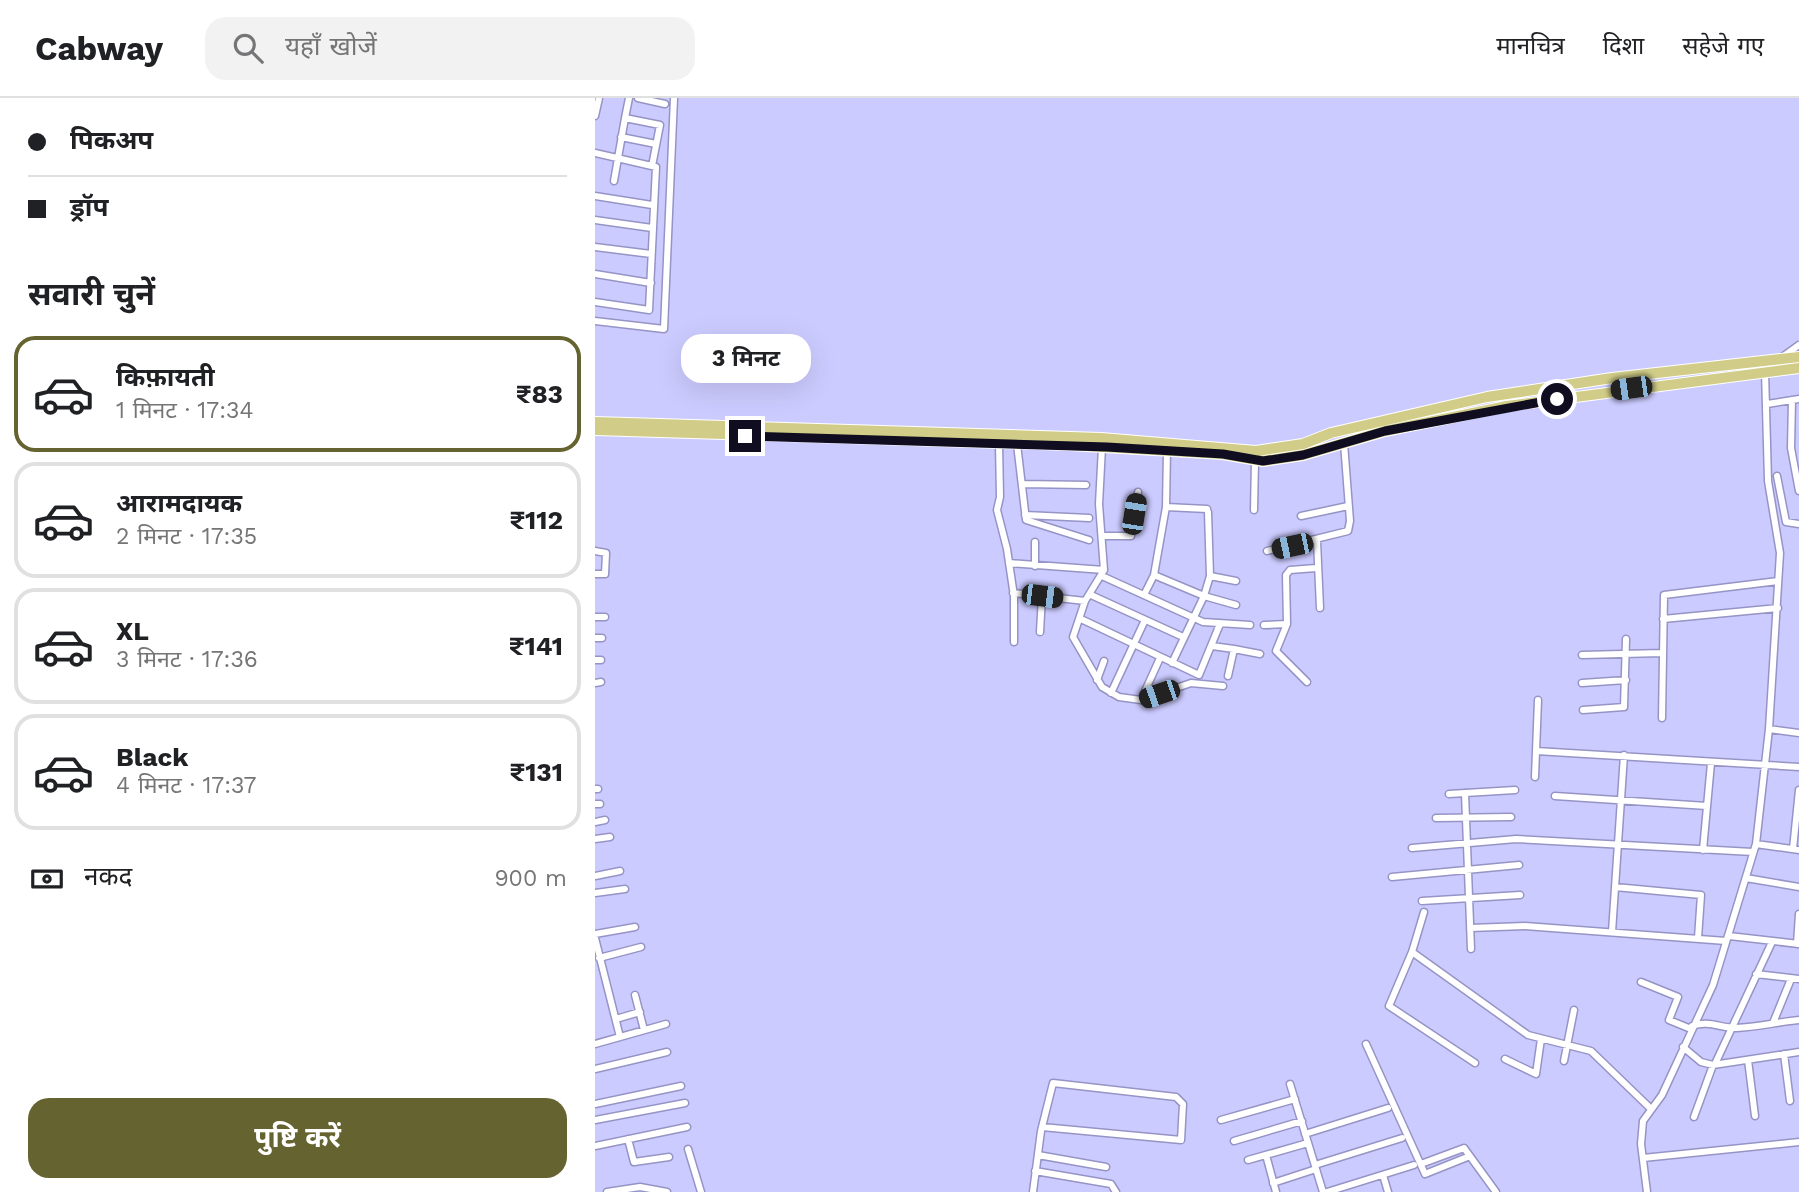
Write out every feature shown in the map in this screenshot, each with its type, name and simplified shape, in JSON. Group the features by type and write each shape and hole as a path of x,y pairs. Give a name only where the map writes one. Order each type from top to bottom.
{"main road":[{"path":"595,430 1102,447 1145,445 1255,460 1282,459 1507,406 1749,368 1779,359 1799,357"},
{"path":"595,422 1256,451 1295,446 1331,433 1487,397 1612,377 1749,368 1765,371 1799,368"}],"street":[{"path":"596,110 599,98"},
{"path":"614,181 629,98"},
{"path":"638,98 665,104"},
{"path":"595,321 664,329 674,98"},
{"path":"625,118 660,125 652,166"},
{"path":"621,137 656,144"},
{"path":"595,153 656,167 652,205 649,310 595,302"},
{"path":"595,196 652,205"},
{"path":"595,220 652,228"},
{"path":"595,247 650,254"},
{"path":"595,274 651,283"},
{"path":"1779,359 1799,345"},
{"path":"1647,1192 1643,1121 1661,1095 1713,985 1756,844 1769,729 1780,541 1768,481 1765,371"},
{"path":"1767,404 1795,400 1791,448 1799,491"},
{"path":"1267,551 1317,541 1347,531 1350,521 1344,443"},
{"path":"999,444 1000,497 997,510 1013,593 1014,642"},
{"path":"1017,444 1027,520 1089,540"},
{"path":"1102,447 1099,504 1104,536 1103,573 1085,601 1073,637 1097,680 1111,693 1141,700 1191,683 1223,686"},
{"path":"1144,595 1154,575 1166,507 1167,450"},
{"path":"1254,510 1255,460"},
{"path":"1777,475 1786,522 1799,524"},
{"path":"1023,484 1086,485"},
{"path":"1104,536 1131,536 1138,492"},
{"path":"1301,516 1348,506"},
{"path":"1166,507 1208,510 1210,576 1204,596 1172,663"},
{"path":"1025,515 1089,518"},
{"path":"1317,541 1316,568 1320,608"},
{"path":"1035,542 1035,566"},
{"path":"595,551 606,553 605,574 595,574"},
{"path":"1009,563 1103,573 1193,617 1220,624 1250,625"},
{"path":"1307,682 1276,651 1287,624 1286,575 1290,570 1316,568"},
{"path":"1154,575 1204,596 1236,605"},
{"path":"1210,576 1236,581"},
{"path":"1662,718 1663,598 1669,592 1779,581"},
{"path":"1013,593 1085,601"},
{"path":"1091,595 1183,637"},
{"path":"1040,632 1042,596"},
{"path":"1663,620 1777,608"},
{"path":"595,617 604,617"},
{"path":"1081,619 1135,647 1199,675 1220,624"},
{"path":"1111,693 1146,620"},
{"path":"1264,625 1287,624"},
{"path":"1583,710 1624,707 1626,639"},
{"path":"1212,646 1260,654"},
{"path":"1228,676 1234,649"},
{"path":"1582,655 1663,653"},
{"path":"1141,700 1160,658"},
{"path":"1097,680 1104,661"},
{"path":"1582,682 1626,680"},
{"path":"1535,777 1538,700"},
{"path":"1769,729 1799,733"},
{"path":"1536,751 1624,755 1752,767 1765,764 1799,767"},
{"path":"1612,932 1624,755"},
{"path":"1703,850 1711,763"},
{"path":"1449,794 1515,790"},
{"path":"1756,844 1796,849 1799,790"},
{"path":"1465,793 1471,949"},
{"path":"1555,796 1707,806"},
{"path":"1436,818 1511,817"},
{"path":"595,822 605,820"},
{"path":"595,839 610,837"},
{"path":"1412,848 1467,841 1516,839 1753,852"},
{"path":"1392,877 1519,865"},
{"path":"595,876 619,871"},
{"path":"1746,878 1799,887"},
{"path":"1615,887 1701,895 1698,938"},
{"path":"595,893 625,889"},
{"path":"1422,901 1520,895"},
{"path":"1424,912 1412,951 1389,1006 1475,1063"},
{"path":"1470,928 1525,926 1798,944 1799,914"},
{"path":"621,1037 599,975 595,936 635,927"},
{"path":"1694,1117 1714,1065 1772,942"},
{"path":"599,958 641,947"},
{"path":"1412,951 1528,1035 1591,1052 1650,1108"},
{"path":"1756,974 1795,979 1773,1023"},
{"path":"1640,982 1678,997 1669,1020 1691,1028 1706,1022 1732,1028 1799,1020"},
{"path":"635,995 645,1030"},
{"path":"1564,1061 1574,1010"},
{"path":"616,1019 640,1012"},
{"path":"595,1044 666,1024"},
{"path":"1505,1059 1536,1074 1541,1039"},
{"path":"1366,1044 1417,1164 1427,1174 1470,1156"},
{"path":"1682,1047 1701,1062 1714,1065 1799,1052"},
{"path":"595,1069 667,1052"},
{"path":"1784,1054 1790,1101"},
{"path":"1748,1060 1755,1116"},
{"path":"1033,1192 1042,1127 1053,1083 1177,1097 1183,1104 1181,1140 1042,1127"},
{"path":"1290,1084 1325,1192 1461,1148 1496,1192"},
{"path":"595,1104 681,1086"},
{"path":"1221,1120 1295,1099"},
{"path":"595,1119 685,1103"},
{"path":"1305,1134 1388,1108"},
{"path":"1234,1140 1301,1121"},
{"path":"595,1146 687,1128"},
{"path":"1273,1183 1402,1138"},
{"path":"628,1139 634,1162 669,1157"},
{"path":"1643,1158 1799,1142"},
{"path":"1248,1160 1308,1143"},
{"path":"688,1149 701,1192"},
{"path":"1038,1155 1106,1167"},
{"path":"1266,1155 1276,1192"},
{"path":"1094,1181 1097,1165"},
{"path":"1035,1171 1111,1184 1117,1192"},
{"path":"1383,1175 1391,1191"},
{"path":"607,1192 640,1187 667,1192"}],"route":[{"path":"745,436 1069,445 1223,454 1263,461 1303,455 1385,431 1507,406 1557,399"}]}
